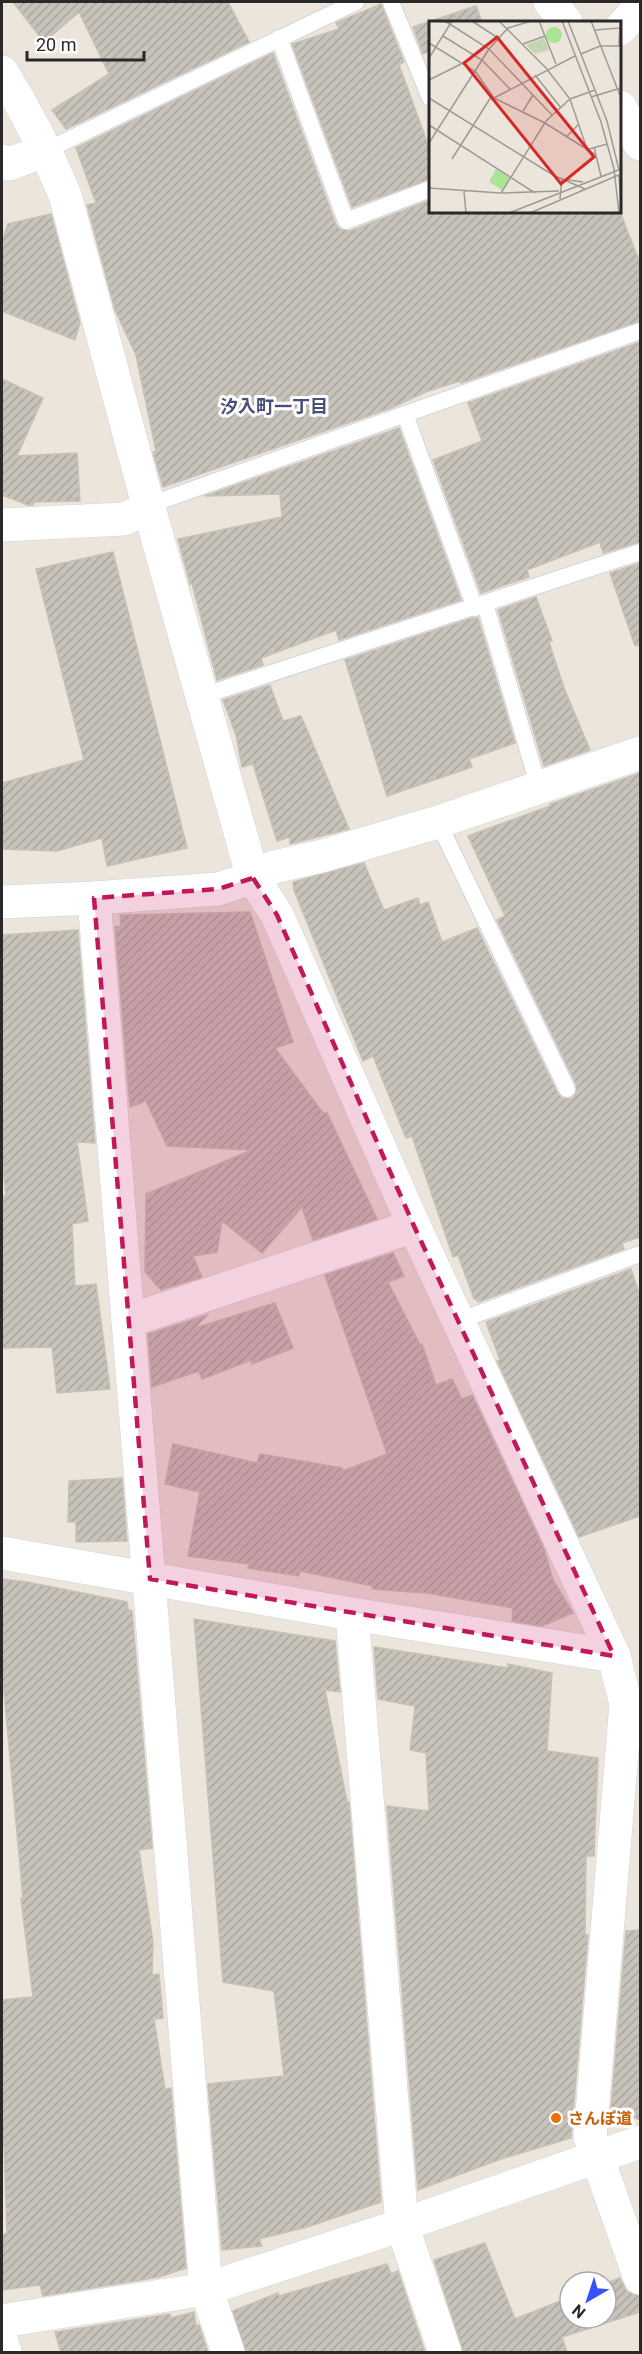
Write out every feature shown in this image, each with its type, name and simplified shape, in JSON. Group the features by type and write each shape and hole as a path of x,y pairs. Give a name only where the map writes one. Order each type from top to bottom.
{"street":[{"path":"550,2 565,21"},
{"path":"569,2 578,21"},
{"path":"621,28 640,6"},
{"path":"2,72 47,150 65,195 149,508 253,878 277,915 414,1226 614,1656 633,1702 590,2137 640,2278"},
{"path":"621,112 640,144"},
{"path":"4,169 47,150"},
{"path":"2,525 124,519 149,508"},
{"path":"2,902 218,890 253,878 274,867 322,856 438,822 640,753"},
{"path":"94,898 206,2289 228,2352"},
{"path":"128,1321 414,1226"},
{"path":"2,1553 352,1614 614,1656"},
{"path":"352,1614 402,2225 445,2352"},
{"path":"2,2321 206,2289 402,2225 640,2142"},
{"path":"2,2342 5,2352"}],"lane":[{"path":"47,150 356,2"},
{"path":"391,2 429,96"},
{"path":"279,38 346,221 429,189"},
{"path":"149,508 166,499 640,331"},
{"path":"405,414 480,606 539,788"},
{"path":"202,696 640,552"},
{"path":"438,822 567,1089"},
{"path":"458,1321 640,1254"}],"highlighted area":[{"path":"253,878 277,915 414,1226 614,1656 150,1579 94,898 218,889"}],"building":[{"path":"13,2 228,2 249,42 66,129 52,110 109,74 79,12 44,42"},
{"path":"381,4 404,62 399,65 429,147 429,179 352,207 292,44 339,29 336,23"},
{"path":"476,6 482,21 431,21"},
{"path":"429,22 429,51 423,54 413,27"},
{"path":"273,53 336,225 340,229 350,231 429,200 429,213 620,213 640,263 640,321 461,383 460,381 428,391 391,408 163,487 153,452 156,451 136,355 115,310 87,205 96,203 76,148"},
{"path":"51,214 80,323 75,340 2,311 2,241 8,224"},
{"path":"640,342 640,542 603,553 600,542 527,570 529,577 481,593 433,460 482,441 468,403"},
{"path":"2,379 43,398 17,456 77,453 80,501 34,502 33,505 28,505 2,495"},
{"path":"399,428 461,600 339,640 336,630 261,658 263,665 217,680 178,539 282,517 280,494 205,496"},
{"path":"113,552 187,848 107,866 102,838 57,851 2,849 2,783 84,760 36,569"},
{"path":"640,563 640,645 635,646 610,573"},
{"path":"536,597 552,641 549,642 564,688 590,750 544,766 498,610"},
{"path":"472,618 478,618 515,743 469,759 472,767 387,796 345,660"},
{"path":"270,685 283,721 301,716 349,829 290,844 290,837 277,841 253,764 242,767 236,735 223,700"},
{"path":"640,773 640,1237 622,1243 624,1249 478,1302 476,1298 474,1299 458,1255 453,1257 412,1136 406,1138 373,1056 363,1061 294,890 293,882 364,863 384,910 418,898 420,905 428,902 442,942 477,928 558,1094 562,1098 571,1099 576,1094 576,1084 497,920 505,916 468,836 550,806 550,804"},
{"path":"250,912 293,1042 275,1048 323,1113 327,1113 377,1219 313,1240 302,1207 262,1253 222,1221 217,1252 193,1256 202,1277 161,1290 145,1272 146,1194 252,1150 167,1146 146,1101 130,1107 115,927 121,926 120,915"},
{"path":"78,930 95,1143 77,1142 88,1221 72,1224 75,1286 96,1284 110,1389 57,1393 52,1347 2,1348 2,1196 6,1196 2,1158 2,935"},
{"path":"393,1253 404,1276 388,1282 420,1345 422,1344 436,1385 452,1379 462,1399 472,1395 544,1549 553,1580 573,1613 542,1626 512,1621 513,1608 427,1593 372,1589 373,1586 300,1571 299,1576 248,1568 249,1564 188,1556 200,1492 165,1484 173,1444 257,1463 260,1454 342,1468 343,1471 387,1454 325,1275"},
{"path":"631,1269 640,1296 640,1516 579,1537 497,1361 500,1360 486,1322"},
{"path":"275,1303 293,1348 252,1364 251,1360 202,1379 199,1371 152,1387 148,1334 207,1315 195,1328"},
{"path":"122,1478 127,1541 76,1542 76,1522 68,1522 69,1481"},
{"path":"2,1579 127,1602 128,1610 132,1611 152,1846 152,1848 139,1850 153,1942 152,1975 159,1974 163,2018 154,2019 165,2089 171,2088 186,2268 159,2277 43,2296 40,2285 2,2290 2,2235 7,2233 4,2145 2,2146 2,2000 33,1997 21,1898 23,1898 2,1681"},
{"path":"194,1619 335,1641 340,1692 325,1690 347,1802 349,1802 381,2202 307,2227 259,2239 262,2246 222,2250 208,2084 284,2076 274,1991 223,1982"},
{"path":"374,1647 508,1668 508,1664 552,1673 547,1751 598,1758 594,1856 586,1856 585,1935 588,1935 571,2138 501,2159 418,2190 387,1806 429,1811 426,1753 410,1750 415,1706 378,1699"},
{"path":"640,1930 640,2120 611,2108 626,1931"},
{"path":"485,2243 515,2319 558,2302 558,2330 584,2330 562,2337 567,2352 463,2352 434,2260"},
{"path":"387,2264 391,2274 398,2271 425,2352 246,2352 233,2311 278,2293 279,2296"},
{"path":"620,2278 627,2292 640,2296 640,2312 618,2319 618,2279"},
{"path":"194,2312 196,2326 199,2325 208,2352 61,2352 55,2332 170,2314 171,2318"}],"place":[{"name":"さんぽ道","path":"556,2118"}],"district":[{"name":"汐入町一丁目","path":"274,406"}]}
